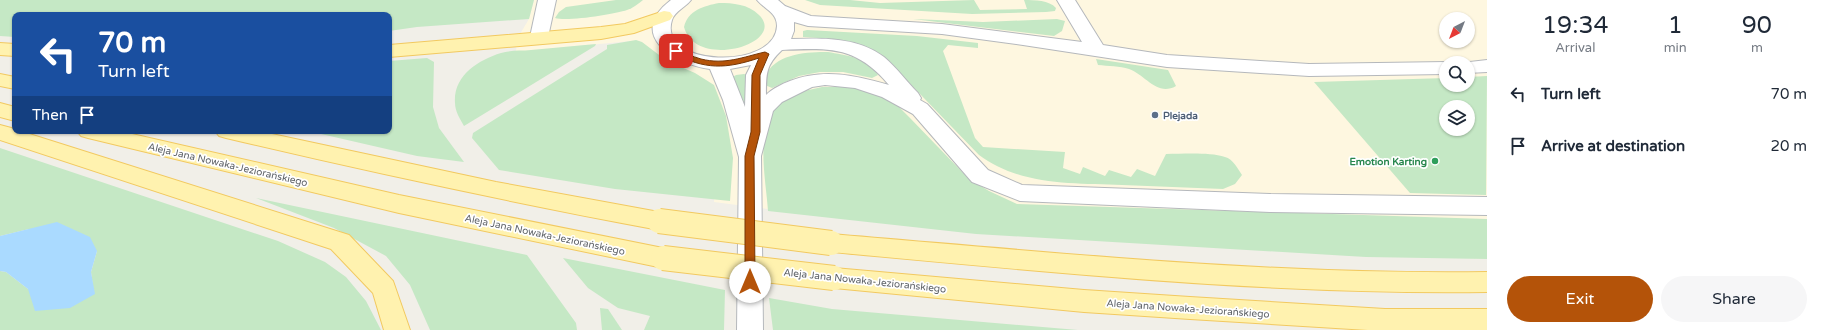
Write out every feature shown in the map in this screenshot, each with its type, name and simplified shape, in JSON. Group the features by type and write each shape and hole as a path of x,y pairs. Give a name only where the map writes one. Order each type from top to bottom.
{"main road":[{"path":"392,52 538,37 601,33 628,29 664,16"},
{"path":"0,49 12,50"},
{"path":"0,80 12,82"},
{"path":"0,110 12,113"},
{"path":"0,132 340,242 384,288 397,330"},
{"name":"Aleja Jana Nowaka-Jeziorańskiego","path":"101,134 400,204 663,258 834,278 1084,301 1385,320 1487,320"},
{"path":"239,134 547,202 659,221 831,243 1173,273 1416,283 1487,282"}],"street":[{"path":"538,37 547,0"},
{"path":"682,0 669,10 664,16 661,25 662,34 667,43 676,51 688,58 718,64 735,63 771,50 818,45 837,46 857,51 871,57 885,69 980,176 1020,193 1270,203 1487,206"},
{"path":"1066,0 1096,50"},
{"path":"773,5 808,21 942,29 1167,61 1309,70 1439,68"},
{"path":"756,132 756,75 771,50 784,36 786,27 785,18 773,5"},
{"path":"718,64 733,100 750,156"},
{"path":"1475,67 1487,66"},
{"path":"750,330 750,156 764,108 775,97 791,88 814,81 836,80 863,83 889,92 920,108"}],"shaded area":[{"path":"534,0 1487,0 1487,259 828,217 714,202 717,140 635,52 631,41 516,52 517,39 529,19"}],"green space":[{"path":"0,0 534,0 529,19 417,27 392,31 392,12 12,12 12,37 0,36"},
{"path":"616,0 643,0 629,9 612,14 570,19 555,18 559,12 566,7"},
{"path":"805,0 850,0 880,3 974,0 980,10 1027,9 1024,0 1033,0 1050,3 1056,8 1055,11 1046,12 972,14 820,5"},
{"path":"719,3 730,3 745,6 755,11 765,25 761,35 751,43 737,48 721,50 705,48 692,40 684,27 689,16 702,7"},
{"path":"913,19 983,22 1057,19 1065,21 1062,31 1054,36"},
{"path":"803,31 917,36 978,43 978,48 948,45 943,51 975,138 983,147 1065,152 1063,168 1080,174 1083,167 1105,176 1109,170 1131,177 1137,169 1155,176 1166,154 1212,154 1228,158 1235,164 1242,175 1235,184 1223,189 1066,183 1030,178 1012,172 995,165 979,155 890,63 855,44 833,39 803,37"},
{"path":"636,40 642,42 667,61 695,73 714,85 726,116 733,158 730,201 615,189 499,170 472,138 473,133 607,49 607,45"},
{"path":"596,44 464,126 456,109 455,93 458,85 469,70 484,60 508,51"},
{"path":"828,52 849,56 863,61 874,69 878,75 872,78 843,72 820,72 799,76 772,88 765,85 767,73 778,61 803,53"},
{"path":"427,58 434,62 433,107 439,128 464,162 417,156 321,134 392,134 392,61"},
{"path":"1096,59 1168,70 1176,86 1169,89 1157,87 1129,69 1098,65"},
{"path":"744,74 747,75 745,115 733,77"},
{"name":"Emotion Karting","path":"1487,76 1486,195 1410,193 1314,82 1439,78 1439,92 1475,92 1475,77"},
{"path":"822,87 849,87 880,94 894,102 969,179 989,191 1017,204 1487,219 1487,259 1366,257 976,234 768,211 763,155 766,127 771,114 783,100 788,97 799,92"},
{"path":"0,148 278,241 325,262 346,277 366,301 381,330 0,330 0,271 6,272 28,289 94,294 91,272 97,251 29,229 0,236"},
{"path":"256,198 527,255 576,323 577,330 430,330 410,285 386,256 334,228"},
{"path":"563,258 725,290 724,330 644,330 650,316 618,308 588,288"},
{"path":"769,298 832,309 1078,330 773,330"},
{"path":"600,308 608,309 622,330 602,330"}],"water":[{"path":"57,222 90,237 97,251 91,272 95,294 70,308 35,311 28,289 6,272 0,271 0,236"}],"place":[{"name":"Plejada","path":"1155,115"},
{"name":"Emotion Karting","path":"1435,161"}],"route":[{"path":"676,51 688,58 718,64 751,60 765,54 756,75 756,132 750,156 750,282"}]}
